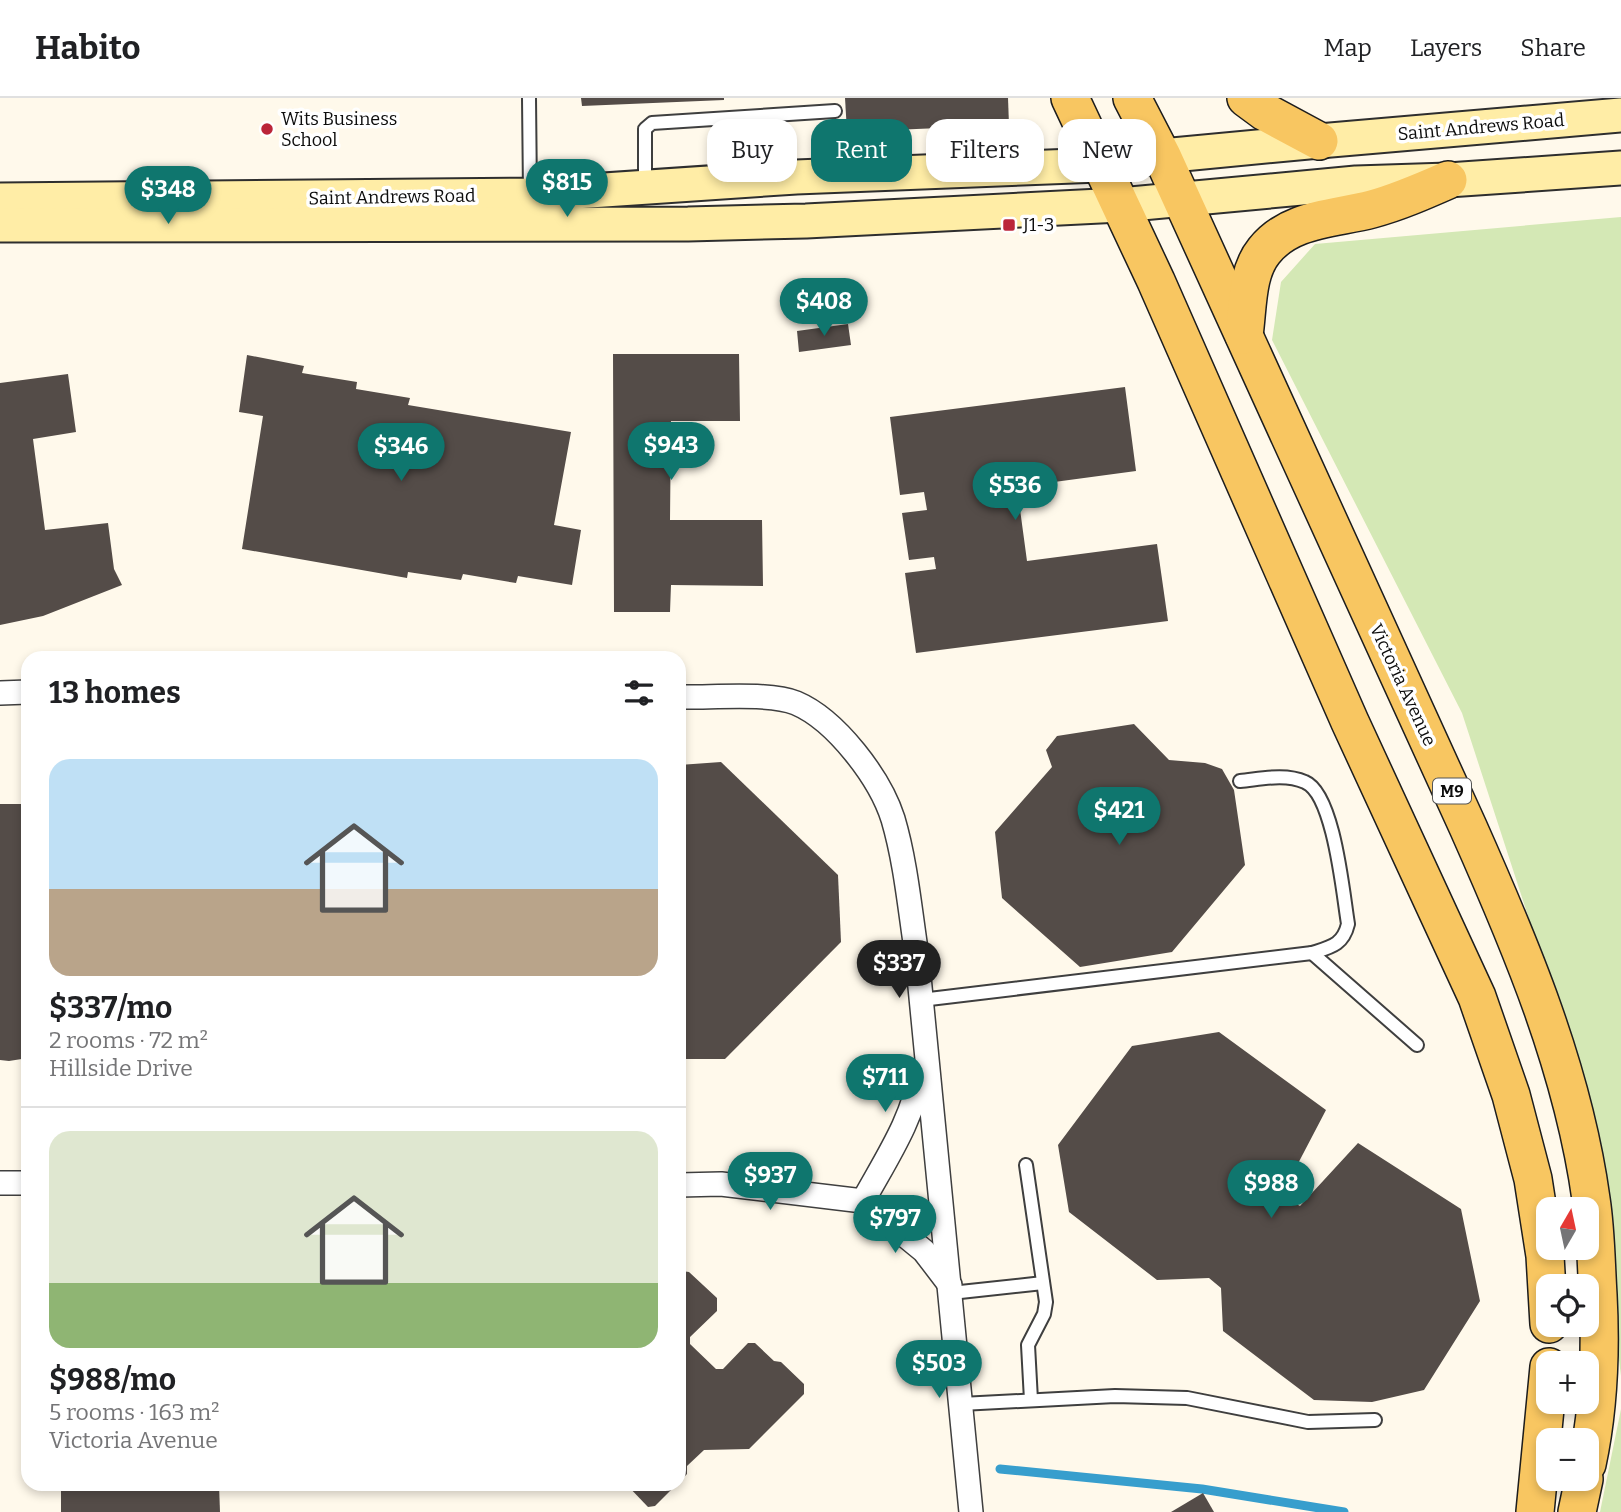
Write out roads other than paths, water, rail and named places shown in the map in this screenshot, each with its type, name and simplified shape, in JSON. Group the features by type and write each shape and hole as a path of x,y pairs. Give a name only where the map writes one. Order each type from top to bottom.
{"main road":[{"path":"1070,98 1079,119"},
{"name":"Victoria Avenue","path":"1132,98 1162,156 1513,928 1561,1066 1591,1200 1601,1350 1593,1428"},
{"path":"1246,98 1265,112 1319,141"},
{"name":"Saint Andrews Road","path":"1156,157 1621,116"},
{"name":"Saint Andrews Road","path":"0,225 336,223 532,210 645,187 796,177 1058,167"},
{"name":"Saint Andrews Road","path":"0,200 532,210 806,221 1182,201 1356,183 1448,180 1621,168"},
{"path":"1244,335 1251,282 1257,264 1264,252 1280,237 1306,223 1372,209 1448,180"},
{"path":"1108,182 1234,457 1350,722 1477,997 1511,1095 1534,1179 1546,1274"},
{"path":"1535,1512 1544,1414"},
{"path":"1577,1512 1581,1491"}],"street":[{"path":"0,693 21,692"},
{"path":"686,697 772,698 795,703 823,720 854,749 892,817 907,891 921,1000 971,1512"},
{"path":"863,1201 914,1104 921,1073 924,1032"},
{"path":"0,1183 21,1183"},
{"path":"686,1185 721,1185 863,1201 924,1251 951,1289"}],"lane":[{"path":"529,98 532,210"},
{"path":"645,187 645,129 652,123 835,111"},
{"path":"921,1000 1312,953 1332,947 1345,937 1348,924 1333,828 1312,786 1303,780 1283,777 1241,781"},
{"path":"1312,953 1417,1045"},
{"path":"1026,1165 1046,1302 1044,1314 1028,1345 1031,1400"},
{"path":"951,1289 1043,1283"},
{"path":"961,1404 1115,1396 1187,1398 1308,1422 1375,1420"}],"waterway":[{"path":"1000,1469 1202,1489 1344,1512"}],"place":[{"name":"Wits Business School","path":"267,129"},
{"name":"J1-3","path":"1009,225"}]}
